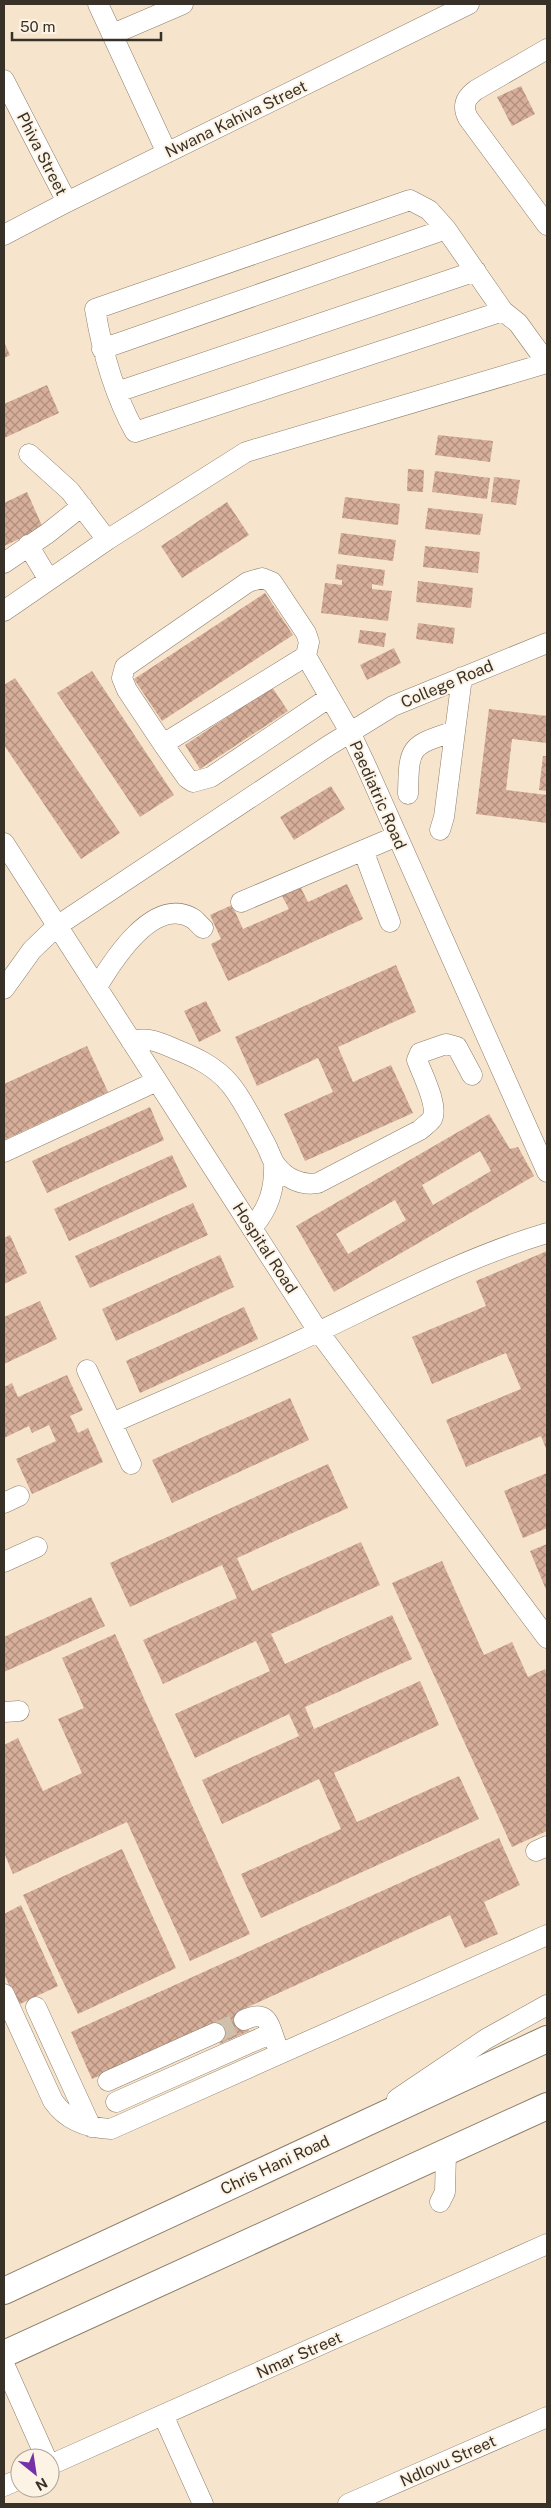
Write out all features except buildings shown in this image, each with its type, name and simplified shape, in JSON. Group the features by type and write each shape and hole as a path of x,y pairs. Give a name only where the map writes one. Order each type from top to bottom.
{"main road":[{"name":"Chris Hani Road","path":"8,2285 547,2039"},
{"path":"4,2354 547,2106"}],"street":[{"path":"98,4 167,152"},
{"path":"113,34 183,4"},
{"name":"Nwana Kahiva Street","path":"4,235 167,152 469,4"},
{"path":"546,54 476,90 467,97 465,108 468,118 547,225"},
{"name":"Phiva Street","path":"4,80 67,202"},
{"path":"4,611 107,540 246,452 547,363 518,323 504,311 446,230 428,210 410,200 94,309 102,349 126,416 135,432 504,311"},
{"path":"102,349 446,230"},
{"path":"118,392 476,271"},
{"path":"29,454 70,491 107,540"},
{"path":"4,562 48,533 82,506"},
{"path":"28,545 49,580"},
{"path":"330,697 211,777 192,782 187,778 163,744 127,690 122,678 125,667 248,582 262,578 272,582 306,633 309,642 306,656 330,697 350,732"},
{"name":"College Road","path":"350,732 394,706 547,643"},
{"path":"163,744 306,656"},
{"path":"440,830 444,817 462,677"},
{"path":"408,794 408,759 414,748 427,740 454,731"},
{"name":"Paediatric Road","path":"4,989 32,950 57,926 350,732 547,1172"},
{"path":"241,902 397,836"},
{"name":"Hospital Road","path":"4,843 318,1331 547,1638"},
{"path":"363,850 390,922"},
{"path":"97,987 116,955 130,939 146,926 166,916 178,915 191,917 203,928"},
{"path":"131,1041 141,1038 157,1042 195,1057 222,1075 245,1108 268,1147 274,1164 275,1182 271,1198 252,1228"},
{"path":"274,1164 287,1176 300,1183 307,1185 318,1184 420,1130 432,1119 434,1109 417,1060 420,1053 446,1044 457,1047 472,1075"},
{"path":"4,1152 157,1081"},
{"path":"112,1423 318,1331 382,1299 518,1242 547,1233"},
{"path":"87,1370 132,1464"},
{"path":"4,1562 37,1546"},
{"path":"4,1994 53,2102 59,2111 72,2120 91,2127 116,2128 547,1935"},
{"path":"354,2128 486,2039 547,2005"},
{"path":"36,2008 91,2127"},
{"path":"244,2020 254,2015 261,2015 266,2019 281,2055"},
{"path":"108,2081 215,2033"},
{"path":"116,2102 272,2034"},
{"path":"440,2202 444,2192 446,2152"},
{"name":"Nmar Street","path":"60,2461 547,2244"},
{"path":"4,2364 12,2402 40,2448"},
{"path":"163,2415 203,2504"},
{"name":"Ndlovu Street","path":"348,2504 547,2417"}],"tunnel":[{"path":"215,2033 244,2020"}]}
